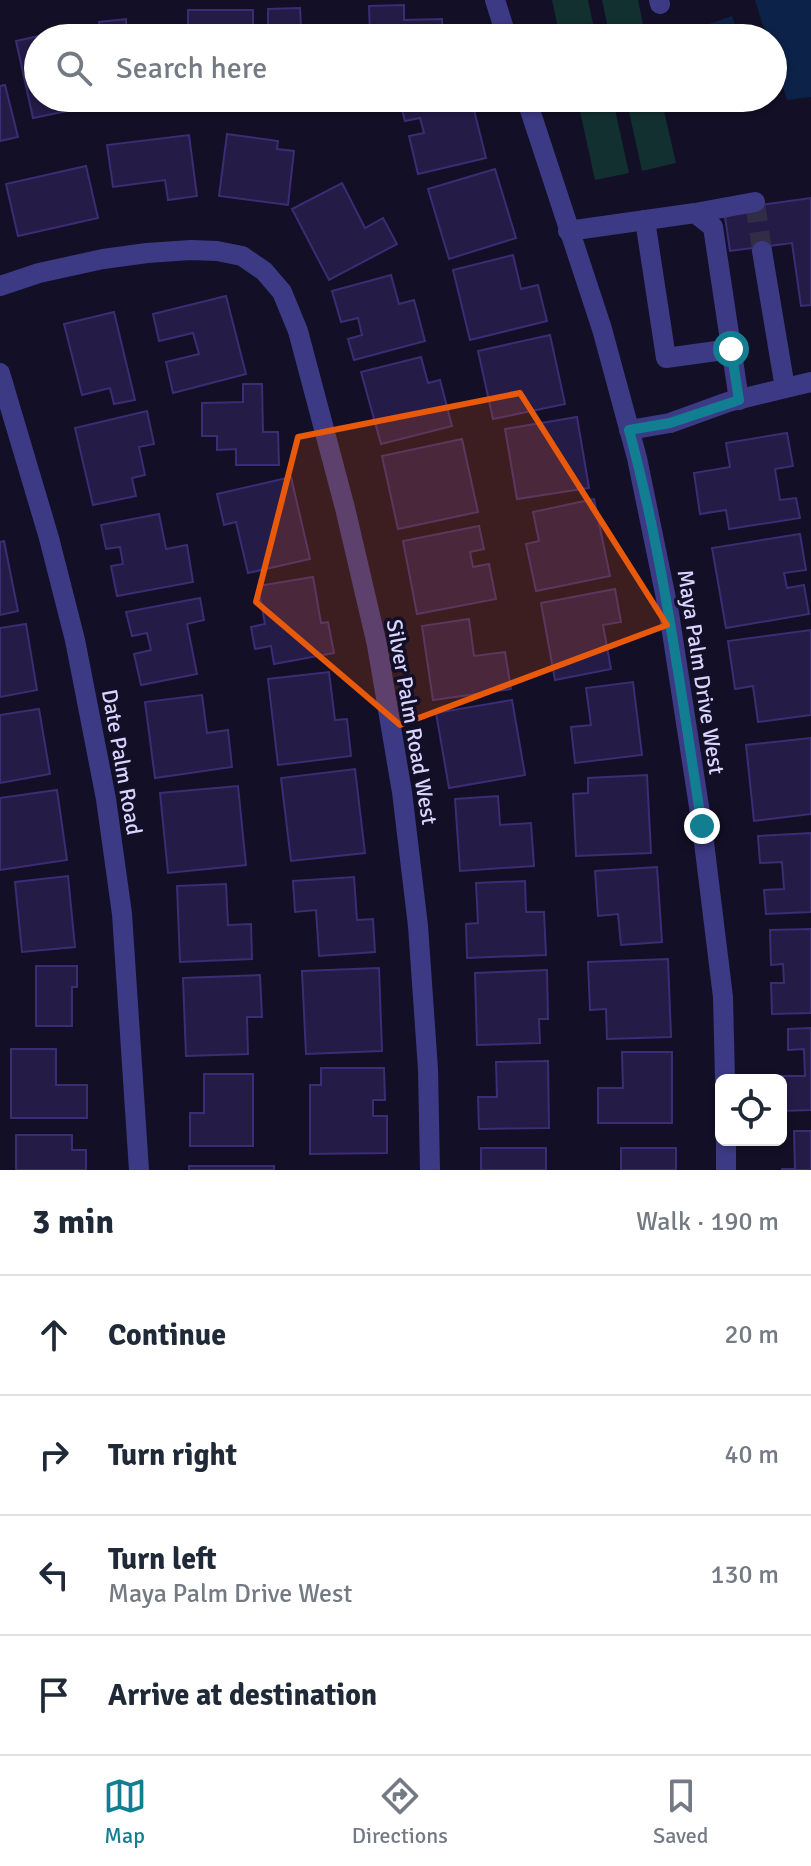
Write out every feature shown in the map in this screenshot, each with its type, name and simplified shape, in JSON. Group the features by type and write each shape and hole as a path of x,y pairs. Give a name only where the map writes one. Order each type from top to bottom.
{"street":[{"path":"495,0 503,24"},
{"name":"Maya Palm Drive West","path":"530,112 602,329 637,458 669,613 702,826 723,997 725,1074"},
{"path":"568,231 755,202"},
{"path":"695,213 713,227 739,400"},
{"path":"645,220 666,358 731,349"},
{"name":"Silver Palm Road West","path":"0,286 39,273 103,259 191,250 242,256 264,271 282,292 298,331 345,508 377,645 402,792 418,926 428,1069 430,1170"},
{"path":"762,251 785,388"},
{"name":"Date Palm Road","path":"0,373 68,611 106,799 122,914 139,1170"},
{"path":"629,430 670,423 739,400 811,382"},
{"path":"726,1146 726,1170"}],"highlighted area":[{"path":"520,393 667,625 400,725 256,602 298,437"}],"green space":[{"path":"552,0 588,0 593,24 557,24"},
{"path":"602,0 638,0 643,24 607,24"},
{"path":"580,112 616,112 629,173 595,180"},
{"path":"629,112 664,112 676,163 642,171"}],"water":[{"path":"755,0 811,0 811,97 787,100 787,24 763,24"},
{"path":"732,16 735,24 709,24"}],"building":[{"path":"404,5 404,20 442,19 442,24 370,24 369,6"},
{"path":"300,8 301,24 268,24 268,9"},
{"path":"188,10 253,10 253,24 188,24"},
{"path":"126,19 126,24 99,24"},
{"path":"24,39 24,77 16,41"},
{"path":"5,85 18,137 0,141 0,86"},
{"path":"32,112 62,112 33,118"},
{"path":"403,112 474,112 486,158 418,174 409,136 424,133 420,118 405,121"},
{"path":"227,134 278,141 277,149 294,151 288,205 219,196"},
{"path":"189,135 197,196 168,200 165,180 113,187 107,145"},
{"path":"86,166 98,218 18,236 6,184"},
{"path":"495,169 516,238 449,259 428,189"},
{"path":"342,183 365,228 383,218 397,244 329,280 292,209"},
{"path":"811,198 811,305 801,306 792,243 730,251 724,210"},
{"path":"513,255 521,289 538,285 547,321 470,340 453,270"},
{"path":"391,275 399,304 414,300 425,341 354,360 348,339 362,335 358,318 341,322 332,291"},
{"path":"226,296 246,374 173,393 166,362 199,354 193,333 159,341 153,314"},
{"path":"114,312 135,400 114,404 110,388 82,395 64,324"},
{"path":"550,335 565,404 493,419 478,351"},
{"path":"421,357 428,383 440,380 452,426 381,444 361,372"},
{"path":"243,384 262,384 263,432 278,432 279,465 236,465 236,449 217,450 217,436 202,436 202,403 243,402"},
{"path":"147,411 154,444 139,447 145,475 132,478 136,496 93,505 75,428"},
{"path":"577,417 589,488 517,499 505,429"},
{"path":"787,433 793,466 775,469 780,500 796,498 800,518 729,529 726,510 700,514 694,473 730,467 726,443"},
{"path":"462,439 478,512 398,529 382,456"},
{"path":"291,477 310,559 248,573 236,522 224,525 217,494"},
{"path":"594,499 610,576 536,591 526,544 539,541 533,512"},
{"path":"159,514 166,549 187,545 193,582 117,596 111,566 123,564 120,547 106,549 101,525"},
{"path":"479,526 484,549 470,552 473,567 489,564 496,599 417,614 403,541"},
{"path":"800,534 806,570 784,573 787,588 804,585 809,614 726,628 712,548"},
{"path":"4,541 18,611 0,615 0,542"},
{"path":"313,577 321,623 328,622 334,653 274,664 271,646 255,649 251,627 265,624 258,586"},
{"path":"615,589 621,622 603,625 611,669 555,680 541,603"},
{"path":"200,598 204,620 187,624 197,674 141,685 134,654 151,650 147,633 132,636 126,612"},
{"path":"469,619 474,656 505,652 511,689 433,700 422,626"},
{"path":"26,624 37,690 0,697 0,628"},
{"path":"811,630 811,715 758,722 753,686 735,689 728,641"},
{"path":"329,672 335,720 347,719 351,756 278,765 268,679"},
{"path":"633,682 642,755 575,763 571,727 591,725 586,688"},
{"path":"202,695 207,733 228,730 232,767 155,778 145,702"},
{"path":"512,700 525,775 449,788 436,713"},
{"path":"39,709 50,774 0,783 0,715"},
{"path":"811,738 811,814 754,821 746,745"},
{"path":"355,769 365,853 291,861 281,778"},
{"path":"647,775 651,853 576,856 573,794 588,793 588,778"},
{"path":"238,786 246,865 168,873 160,793"},
{"path":"57,790 67,860 0,870 0,798"},
{"path":"498,796 500,825 531,823 534,866 460,871 455,799"},
{"path":"811,833 811,912 766,914 764,890 784,889 782,862 760,863 758,836"},
{"path":"657,867 662,942 621,945 618,914 598,916 595,871"},
{"path":"68,876 75,947 22,952 15,882"},
{"path":"354,877 357,920 373,919 375,952 319,956 316,910 295,912 293,881"},
{"path":"525,881 526,912 544,912 546,955 467,958 466,924 478,923 476,883"},
{"path":"226,884 228,925 251,924 252,959 180,962 177,886"},
{"path":"811,929 811,1013 772,1014 771,983 784,983 783,964 771,965 770,930"},
{"path":"668,959 671,1037 607,1039 606,1009 590,1010 588,962"},
{"path":"36,966 77,966 77,987 72,987 72,1026 36,1026"},
{"path":"379,968 382,1051 306,1054 302,971"},
{"path":"547,970 548,1019 539,1019 540,1043 477,1045 475,973"},
{"path":"260,975 262,1017 247,1017 248,1054 186,1056 183,978"},
{"path":"811,1028 811,1110 787,1111 787,1076 805,1076 804,1049 788,1050 788,1029"},
{"path":"11,1049 56,1049 56,1085 87,1085 87,1118 11,1118"},
{"path":"622,1052 672,1052 672,1123 598,1123 598,1088 623,1088"},
{"path":"548,1061 549,1128 479,1129 478,1097 497,1097 496,1062"},
{"path":"321,1068 384,1068 385,1100 373,1100 373,1116 387,1116 387,1153 310,1154 310,1085 321,1085"},
{"path":"204,1074 253,1074 253,1146 190,1146 190,1113 204,1113"},
{"path":"794,1131 811,1131 811,1170 782,1170 795,1169"},
{"path":"16,1135 72,1135 72,1150 86,1150 86,1170 16,1170"},
{"path":"481,1148 546,1148 546,1170 481,1170"},
{"path":"621,1148 676,1148 676,1170 621,1170"},
{"path":"189,1166 274,1166 274,1170 189,1170"}],"tunnel":[{"path":"755,202 762,251"}],"route":[{"path":"702,826 669,613 629,430 670,423 739,400 731,349"}]}
